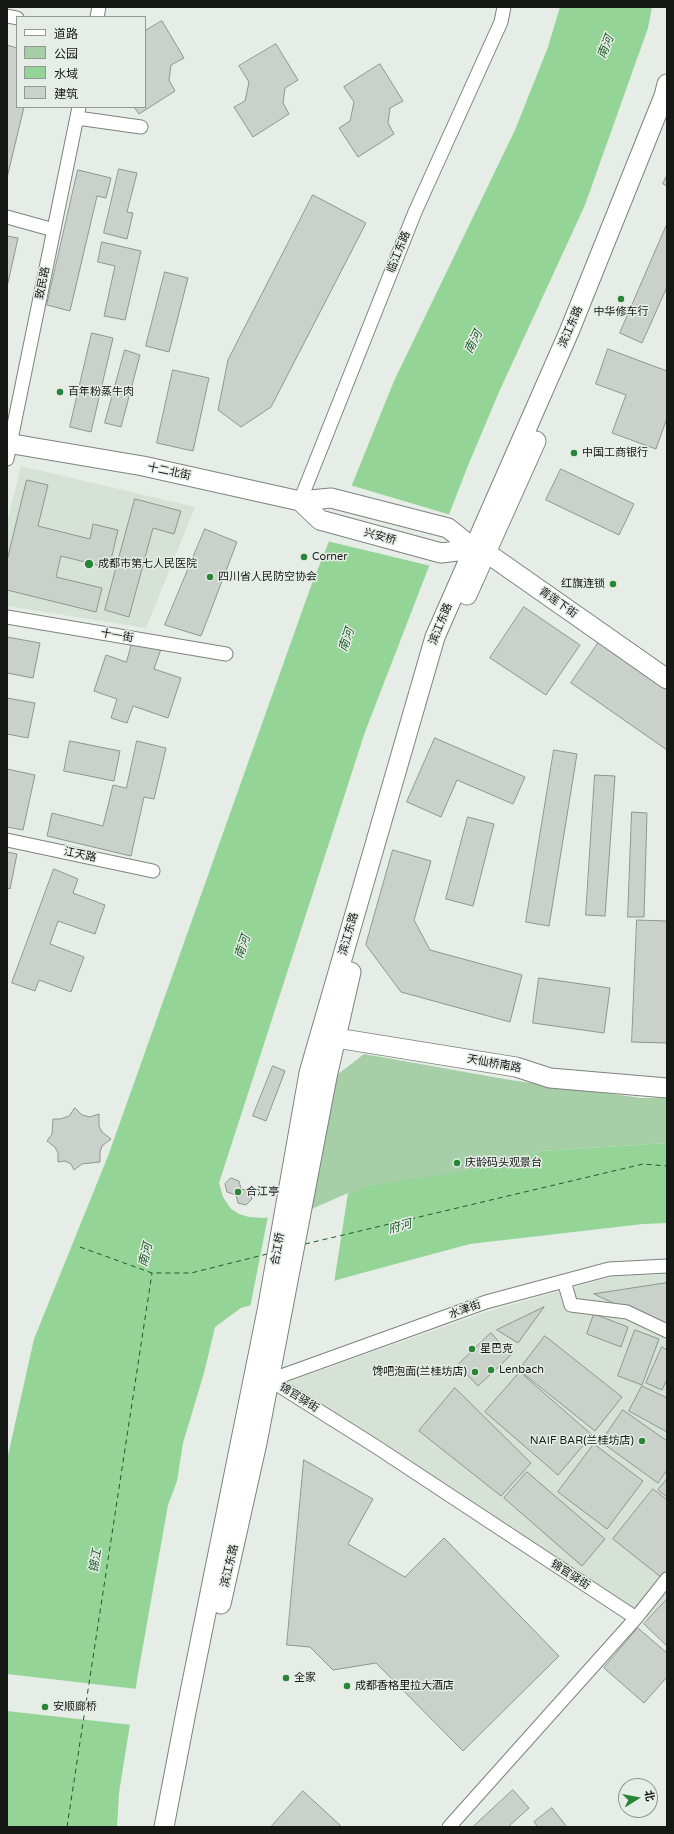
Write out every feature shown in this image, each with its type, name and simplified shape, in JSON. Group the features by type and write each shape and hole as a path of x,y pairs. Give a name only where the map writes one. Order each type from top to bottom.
{"main road":[{"name":"滨江东路","path":"480,551 664,96 667,84"},
{"name":"滨江东路","path":"298,1186 328,1037 435,637 480,551 581,337 667,123"},
{"name":"十二北街","path":"8,449 143,466 300,501"},
{"name":"青莲下街","path":"300,501 331,498 448,528 667,679"},
{"name":"兴安桥","path":"300,501 320,520 441,553 480,551"},
{"name":"天仙桥南路","path":"328,1037 516,1067 550,1078 667,1088"},
{"name":"合江桥","path":"275,1308 298,1186"},
{"name":"滨江东路","path":"177,1827 196,1719 270,1380 275,1308"},
{"name":"滨江东路","path":"164,1827 186,1712 275,1308"}],"street":[{"name":"临江东路","path":"300,501 415,212 501,22 504,7"},
{"path":"78,112 141,127"},
{"name":"致民路","path":"8,449 78,112"},
{"path":"7,217 54,230"},
{"name":"十一街","path":"7,617 226,654"},
{"name":"江天路","path":"7,840 153,871"},
{"name":"水津街","path":"270,1380 486,1302 609,1269 667,1266"},
{"path":"564,1281 571,1305 627,1312 667,1331"},
{"name":"锦官驿街","path":"270,1380 375,1446 636,1618"},
{"path":"449,1827 636,1618 667,1580"}],"shaded area":[{"name":"成都市第七人民医院","path":"21,466 195,507 146,628 7,606 7,522"},
{"path":"667,1274 667,1596 649,1619 357,1426 285,1383 486,1312 614,1276"}],"green space":[{"path":"364,1054 510,1080 641,1098 667,1098 667,1143 544,1151 308,1213 328,1082"}],"water":[{"path":"560,7 652,7 648,28 585,205 499,392 467,468 365,732 219,1183 223,1197 231,1209 239,1214 249,1217 263,1218 308,1213 369,1186 460,1172 544,1151 667,1143 667,1223 643,1224 470,1244 351,1276 241,1308 215,1327 204,1373 183,1443 177,1481 168,1505 138,1674 119,1793 117,1827 7,1827 7,1460 34,1339 108,1156 311,586 394,381 515,130 548,47"}],"pier":[{"path":"350,485 451,515 431,566 327,541"},
{"path":"348,1193 334,1283 250,1308 268,1216 307,1211"},
{"name":"安顺廊桥","path":"7,1674 137,1689 132,1725 7,1711"}],"building":[{"path":"162,21 184,58 171,65 169,80 175,91 139,114 135,108 146,108 146,30"},
{"path":"276,44 298,80 285,88 283,103 289,114 253,137 234,107 245,101 249,82 239,66"},
{"path":"7,45 16,48 16,108 24,108 7,178"},
{"path":"380,64 403,101 390,108 388,123 394,134 358,157 339,128 350,121 354,102 344,87"},
{"path":"119,169 137,173 127,212 133,213 127,239 104,233"},
{"path":"78,170 111,178 106,198 97,196 70,311 47,305"},
{"path":"667,175 667,186 663,184"},
{"path":"313,195 366,223 271,407 241,427 218,410 228,360"},
{"path":"667,224 667,287 642,343 620,333"},
{"path":"7,236 18,238 7,287"},
{"path":"102,242 141,251 125,320 104,316 115,266 98,262"},
{"path":"165,272 188,278 169,352 146,346"},
{"path":"92,333 113,338 91,432 70,427"},
{"path":"608,349 667,371 667,418 656,449 612,433 626,395 596,384"},
{"path":"125,350 140,355 121,427 105,423"},
{"path":"173,370 209,378 193,451 157,443"},
{"path":"561,469 634,504 619,535 546,500"},
{"path":"27,480 48,485 38,526 90,539 93,524 118,530 109,568 61,556 56,577 102,588 96,612 7,590 7,561"},
{"path":"135,499 181,511 174,534 153,528 129,617 105,610"},
{"path":"205,529 237,542 201,636 165,625"},
{"path":"524,607 580,645 546,695 490,658"},
{"path":"7,637 40,643 33,678 7,673"},
{"path":"133,640 161,649 154,669 181,678 168,718 133,706 127,723 111,718 117,699 94,691 106,655 126,662"},
{"path":"599,642 667,689 667,750 571,683"},
{"path":"7,698 35,703 28,738 7,734"},
{"path":"435,738 525,777 513,804 457,780 441,817 407,802"},
{"path":"70,741 120,751 114,781 64,771"},
{"path":"137,741 166,748 154,799 144,797 131,856 47,836 52,813 103,826 113,785 126,788"},
{"path":"554,750 577,754 549,926 526,922"},
{"path":"7,769 35,775 23,830 7,827"},
{"path":"595,775 615,776 605,916 586,915"},
{"path":"632,812 647,813 644,917 628,917"},
{"path":"468,817 494,824 473,906 446,899"},
{"path":"393,850 431,861 414,920 430,950 522,975 510,1022 401,992 366,945"},
{"path":"7,852 17,854 10,889 7,888"},
{"path":"54,869 78,879 73,893 105,905 95,934 58,921 50,944 84,957 71,992 39,980 35,991 12,983"},
{"path":"637,920 667,921 667,1043 632,1042"},
{"path":"539,978 610,988 604,1033 533,1023"},
{"path":"273,1066 285,1071 266,1121 253,1116"},
{"path":"75,1108 82,1115 90,1117 99,1114 99,1126 102,1132 111,1139 102,1146 100,1152 100,1162 82,1164 74,1170 71,1164 65,1161 58,1162 58,1153 55,1147 47,1141 52,1134 53,1119 60,1119 69,1116"},
{"name":"合江亭","path":"231,1178 239,1181 241,1189 249,1191 252,1199 246,1205 238,1203 236,1195 227,1192 225,1184"},
{"path":"667,1283 667,1328 594,1294"},
{"path":"544,1307 518,1343 497,1330"},
{"path":"594,1314 628,1327 621,1347 587,1334"},
{"path":"635,1330 659,1339 642,1385 618,1376"},
{"path":"491,1333 511,1355 478,1386 458,1365"},
{"path":"545,1336 622,1397 595,1431 519,1370"},
{"path":"662,1347 667,1350 667,1379 662,1390 646,1383"},
{"path":"520,1372 592,1435 558,1475 485,1412"},
{"path":"642,1386 667,1398 667,1432 629,1411"},
{"path":"455,1388 531,1463 501,1496 419,1431"},
{"path":"623,1410 667,1441 667,1470 658,1483 601,1442"},
{"path":"594,1444 643,1481 607,1529 558,1492"},
{"name":"成都香格里拉大酒店","path":"304,1460 373,1499 348,1544 405,1577 444,1538 559,1656 463,1751 376,1663 333,1670 310,1647 287,1645"},
{"path":"527,1472 605,1539 582,1566 504,1498"},
{"path":"667,1479 667,1497 658,1490"},
{"path":"653,1489 667,1500 667,1571 662,1578 613,1539"},
{"path":"667,1599 667,1646 644,1624"},
{"path":"638,1628 667,1653 667,1677 644,1703 604,1668"},
{"path":"513,1790 529,1808 508,1827 473,1827"},
{"path":"303,1791 342,1827 271,1827"},
{"path":"552,1808 567,1827 538,1827 534,1822"}],"ferry route":[{"path":"305,1244 643,1164 667,1166"},
{"path":"80,1247 152,1273 191,1273 267,1254"},
{"path":"67,1827 152,1273"}],"place":[{"name":"中华修车行","path":"621,299"},
{"name":"百年粉蒸牛肉","path":"60,392"},
{"name":"中国工商银行","path":"574,453"},
{"name":"Corner","path":"304,557"},
{"name":"成都市第七人民医院","path":"89,564"},
{"name":"四川省人民防空协会","path":"210,577"},
{"name":"红旗连锁","path":"613,584"},
{"name":"庆龄码头观景台","path":"457,1163"},
{"name":"合江亭","path":"238,1192"},
{"name":"星巴克","path":"472,1349"},
{"name":"Lenbach","path":"491,1370"},
{"name":"馋吧泡面(兰桂坊店)","path":"475,1372"},
{"name":"NAIF BAR(兰桂坊店)","path":"642,1441"},
{"name":"全家","path":"286,1678"},
{"name":"成都香格里拉大酒店","path":"347,1686"},
{"name":"安顺廊桥","path":"45,1707"}],"water label":[{"name":"南河","path":"606,47"},
{"name":"南河","path":"474,342"},
{"name":"南河","path":"347,640"},
{"name":"南河","path":"243,947"},
{"name":"府河","path":"400,1227"},
{"name":"南河","path":"146,1255"},
{"name":"锦江","path":"96,1561"}]}
